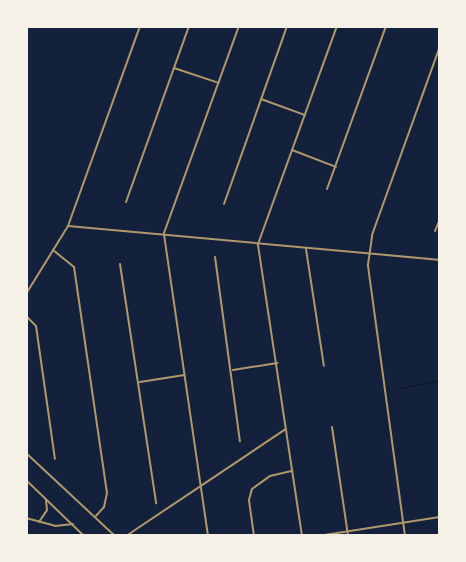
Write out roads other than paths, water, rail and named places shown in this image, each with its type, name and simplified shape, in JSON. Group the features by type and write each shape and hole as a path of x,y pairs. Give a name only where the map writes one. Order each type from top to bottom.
{"street":[{"path":"26,294 68,226 140,26"},
{"path":"126,202 189,26"},
{"path":"208,536 164,233 239,26"},
{"path":"224,204 287,26"},
{"path":"302,536 258,244 337,26"},
{"path":"327,189 386,26"},
{"path":"405,536 369,284 368,255 372,235 440,46"},
{"path":"174,68 219,83"},
{"path":"261,99 305,115"},
{"path":"292,150 336,167"},
{"path":"436,231 440,219"},
{"path":"68,226 164,233 306,249 440,260"},
{"path":"306,249 324,366"},
{"path":"53,250 74,267 107,493 104,507 96,516"},
{"path":"215,257 232,370 240,441"},
{"path":"120,264 156,503"},
{"path":"26,316 36,326 55,459"},
{"path":"232,370 277,363"},
{"path":"139,382 184,375"},
{"path":"332,427 348,536"},
{"path":"126,536 201,488 286,429"},
{"path":"26,453 96,516 115,536"},
{"path":"254,536 249,500 252,489 270,476 292,471"},
{"path":"26,480 84,536"},
{"path":"39,522 47,510 46,498"},
{"path":"318,536 440,517"},
{"path":"26,518 55,526 73,524"}],"waterway":[{"path":"400,388 440,380"}]}
